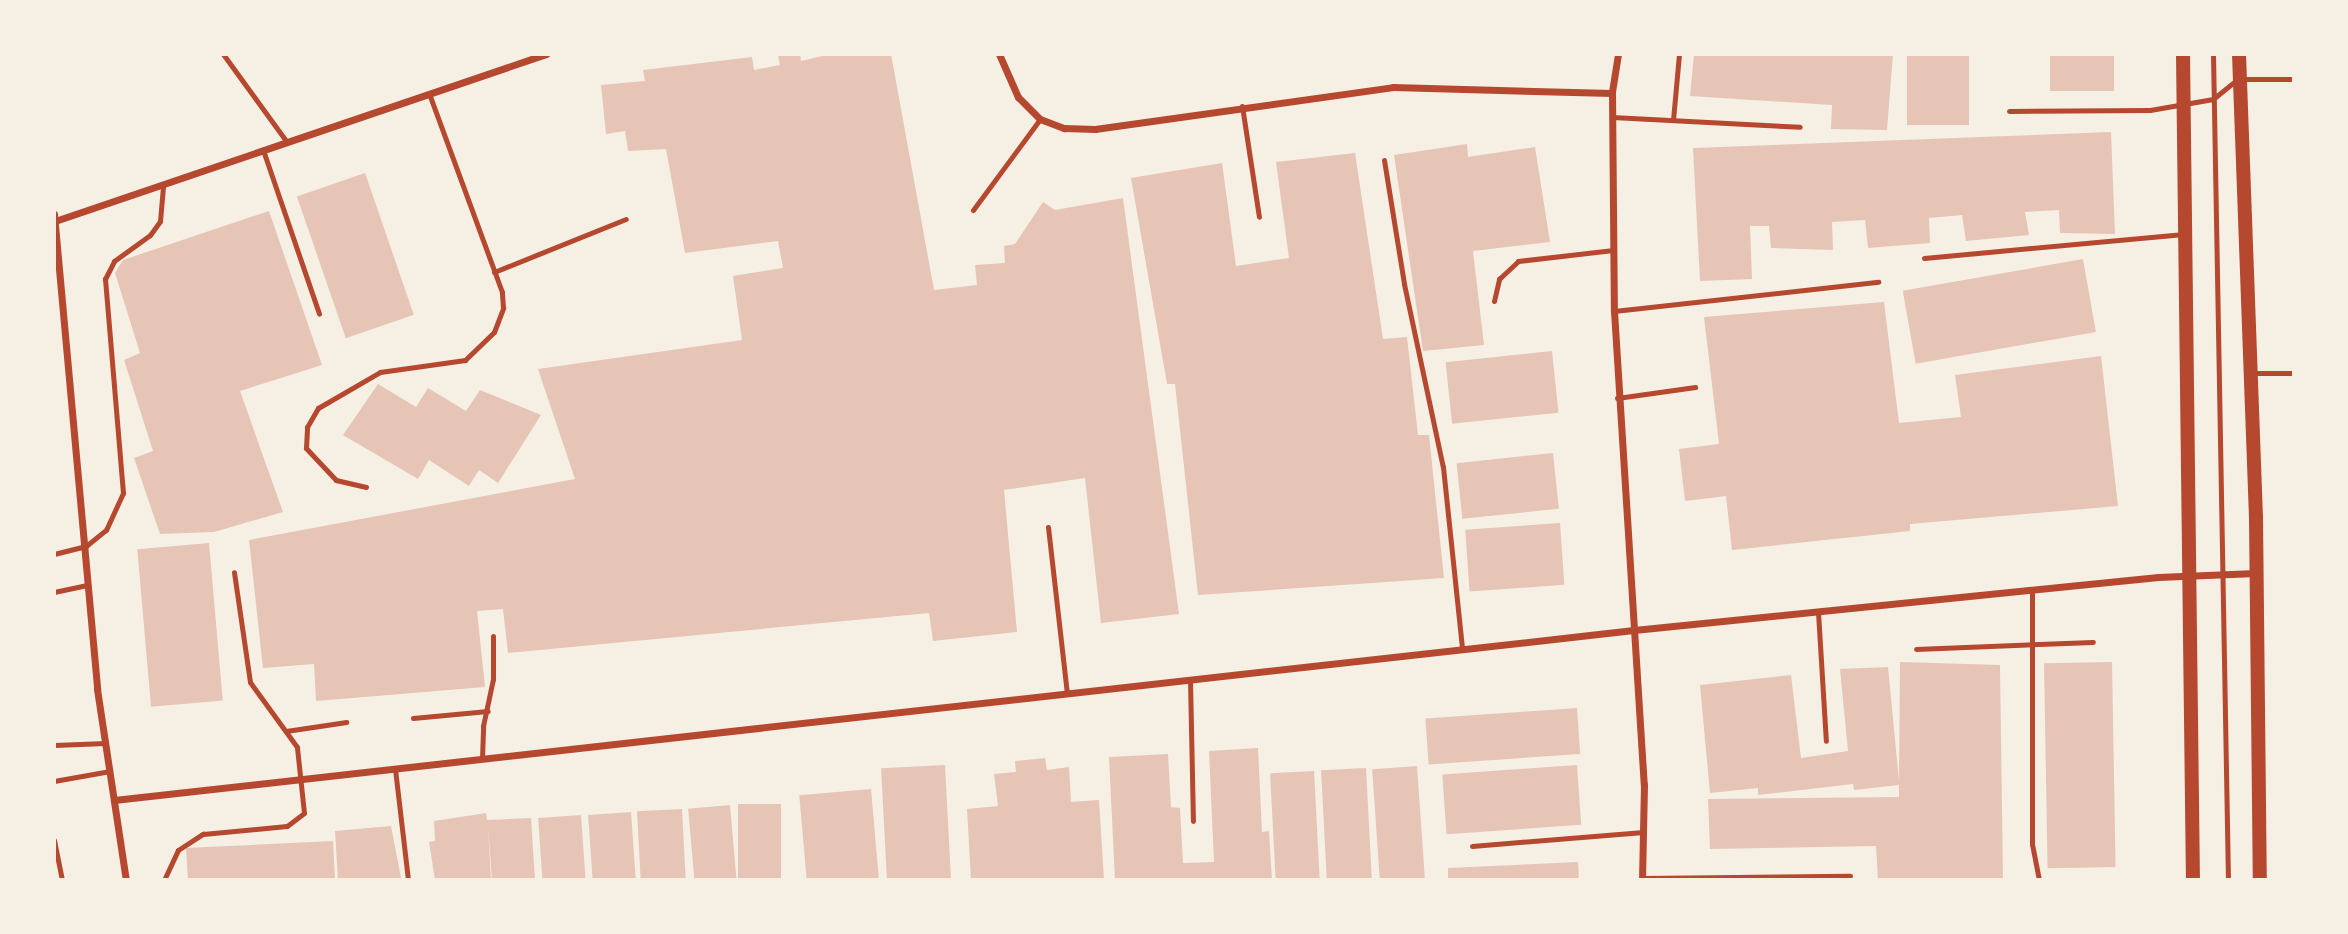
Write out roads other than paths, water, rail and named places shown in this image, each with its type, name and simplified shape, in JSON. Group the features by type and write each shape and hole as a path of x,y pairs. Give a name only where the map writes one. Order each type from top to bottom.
{"main road":[{"path":"2183,54 2193,880"},
{"path":"2239,54 2252,373 2260,880"}],"street":[{"path":"999,54 1018,97 1040,119 1065,128 1095,129 1242,106 1393,87 1612,93"},
{"path":"1619,54 1612,93 1614,311 1617,398 1634,630 1643,832 1642,879"},
{"path":"127,880 106,743 88,585 55,218 163,185 540,55"},
{"path":"114,800 1634,630 2032,590 2256,573"}],"lane":[{"path":"223,54 288,142"},
{"path":"1673,120 1679,54"},
{"path":"2213,54 2228,880"},
{"path":"2009,111 2114,113 2213,99 2238,79 2294,79"},
{"path":"366,487 336,480 306,448 307,427 318,408 380,372 426,369 465,359 501,320 502,292 429,94"},
{"path":"1242,106 1259,217"},
{"path":"1612,117 1800,127"},
{"path":"973,210 1040,119"},
{"path":"263,150 319,314"},
{"path":"1384,160 1406,297 1443,467 1462,649"},
{"path":"54,554 86,546 113,521 123,493 105,279 114,261 150,235 160,220 163,185"},
{"path":"494,272 626,219"},
{"path":"1924,258 2185,234"},
{"path":"1494,301 1506,268 1518,261 1613,250"},
{"path":"1614,311 1878,282"},
{"path":"2252,373 2294,373"},
{"path":"1617,398 1695,387"},
{"path":"1048,527 1067,693"},
{"path":"164,880 178,850 203,834 287,826 304,813 304,779 297,747 250,682 234,572"},
{"path":"54,592 88,585"},
{"path":"2032,590 2032,844 2039,880"},
{"path":"1818,612 1826,740"},
{"path":"482,759 493,636"},
{"path":"1916,649 2094,642"},
{"path":"1190,680 1193,821"},
{"path":"413,718 488,712"},
{"path":"286,731 346,722"},
{"path":"54,745 106,743"},
{"path":"395,769 408,880"},
{"path":"54,781 110,771"},
{"path":"1472,846 1643,832"},
{"path":"54,840 62,880"},
{"path":"1642,879 1850,876"}]}
